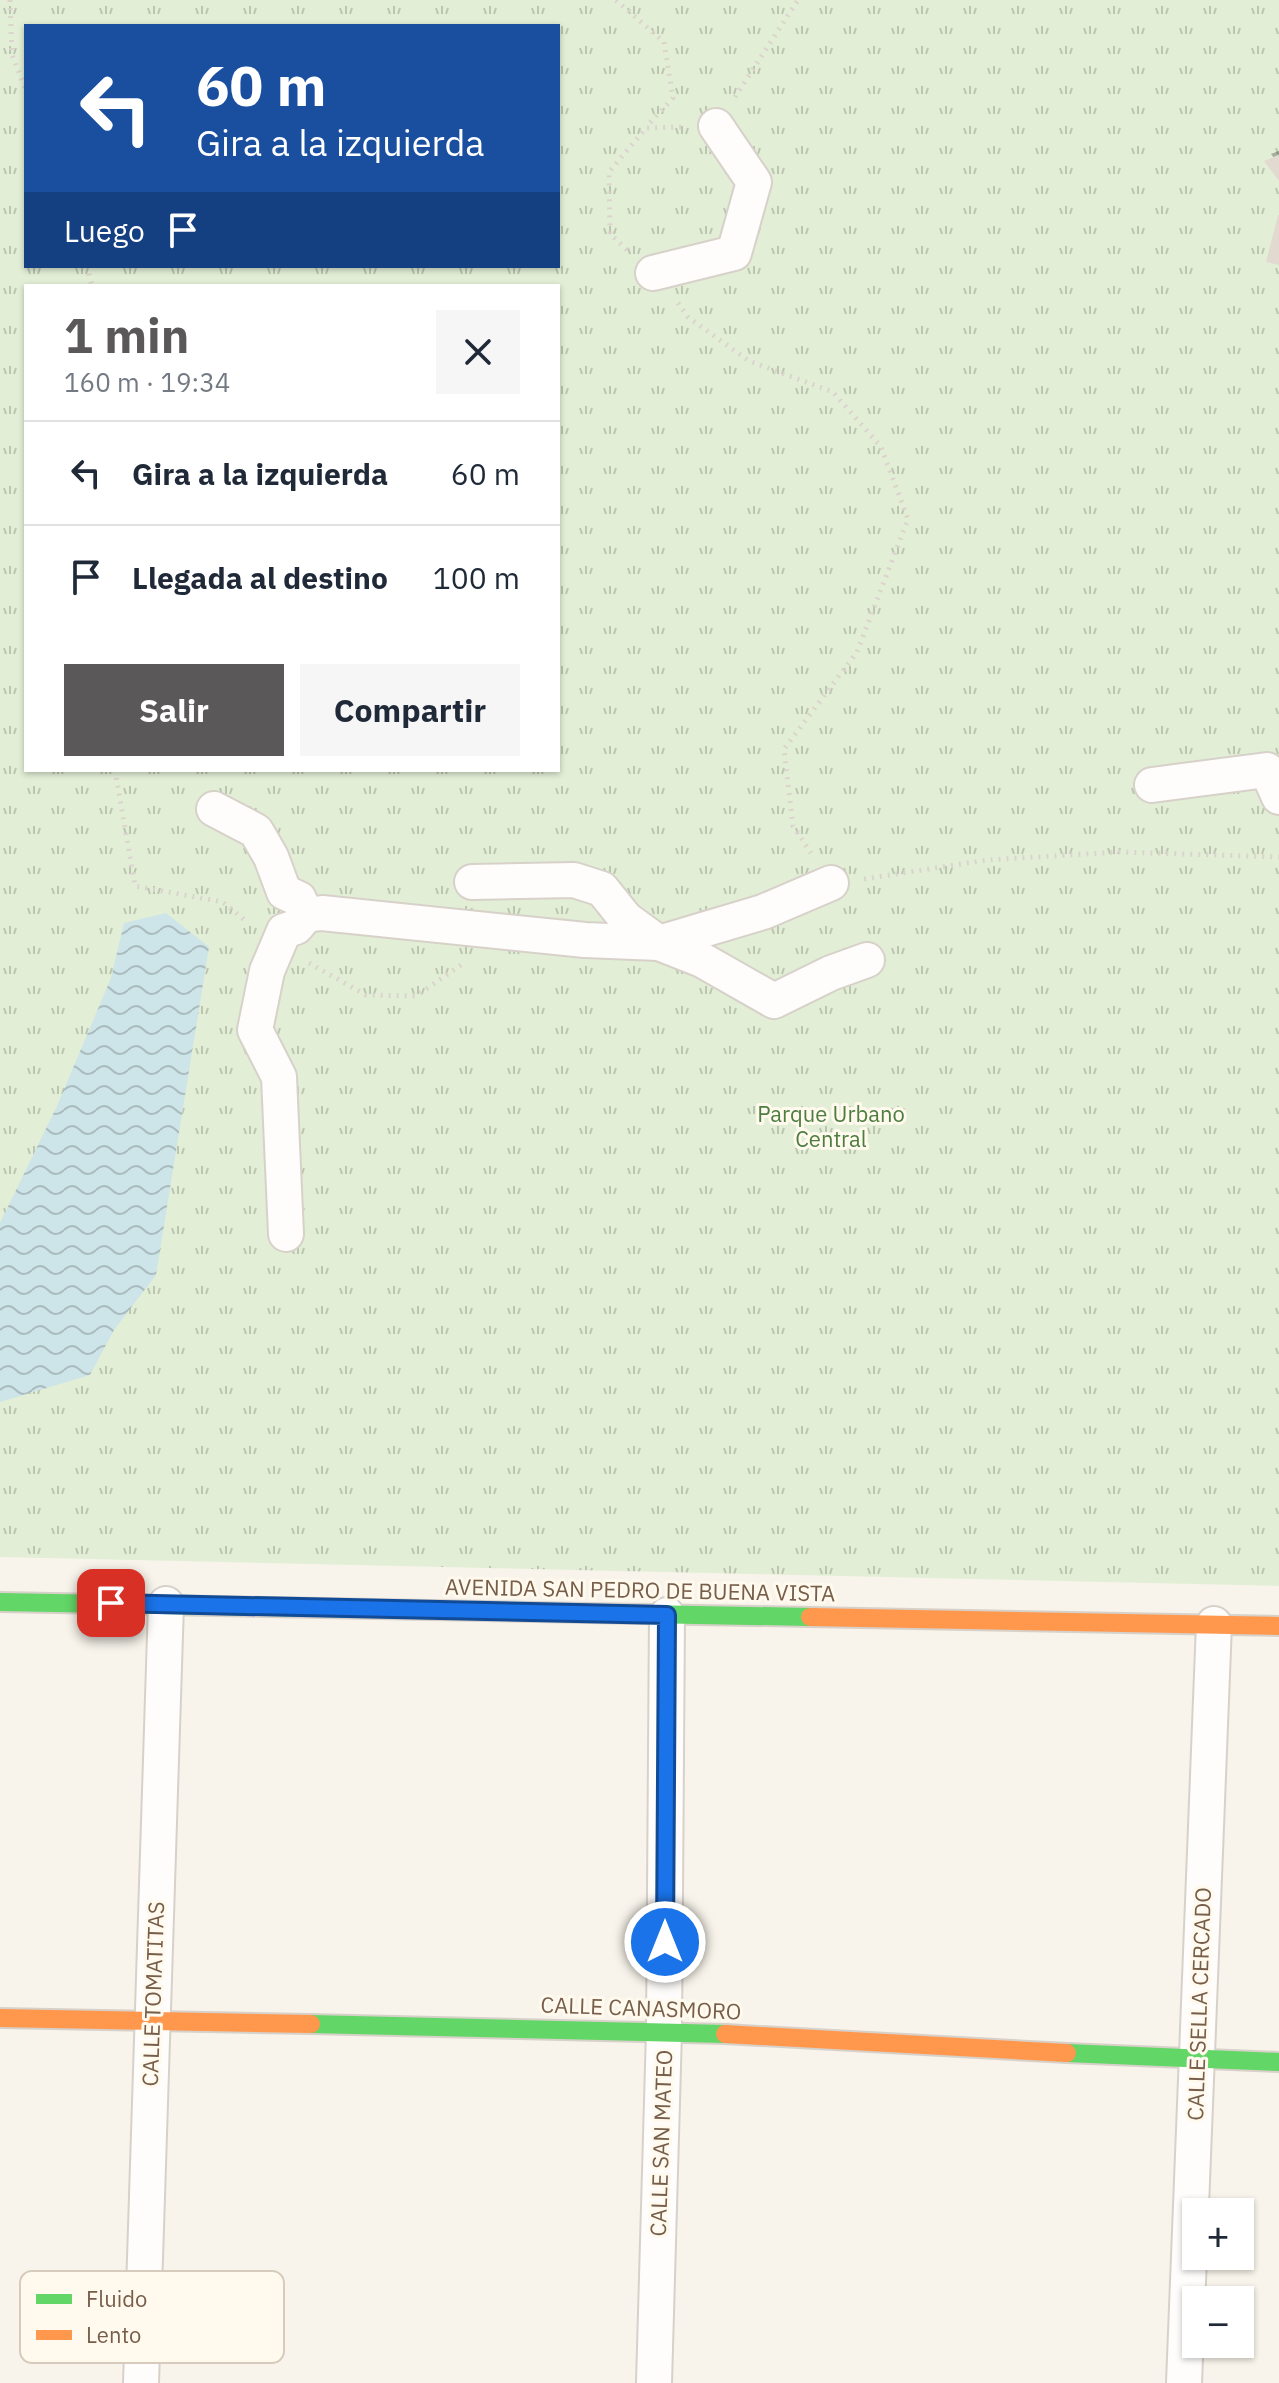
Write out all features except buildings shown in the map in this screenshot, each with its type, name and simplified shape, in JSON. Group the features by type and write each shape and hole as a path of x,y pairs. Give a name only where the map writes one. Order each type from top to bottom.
{"street":[{"path":"653,273 734,253 754,182 716,126"},
{"path":"1152,785 1267,770 1279,797"},
{"path":"214,809 256,831 271,857 284,892 299,899 306,915"},
{"path":"472,882 574,880 602,889 626,919 659,943 702,960 774,1001 831,973 867,960"},
{"path":"286,1234 279,1077 255,1030 267,971 284,931 296,927 306,915 322,913 585,940 659,943 763,912 831,883"},
{"name":"AVENIDA SAN PEDRO DE BUENA VISTA","path":"0,1602 1279,1626"},
{"name":"CALLE TOMATITAS","path":"145,2271 166,1604"},
{"name":"CALLE SAN MATEO","path":"654,2383 664,2031 667,1615"},
{"name":"CALLE SELLA CERCADO","path":"1184,2383 1214,1624"},
{"name":"CALLE CANASMORO","path":"0,2018 664,2031 1279,2062"},
{"name":"CALLE TOMATITAS","path":"141,2383 142,2363"}],"path":[{"path":"10,0 12,55 24,85"},
{"path":"616,0 664,42 673,98 609,172 610,234 653,273 688,317 749,361 833,392 881,447 908,519 857,652 784,749 793,826 831,883 987,860 1119,852 1279,857"},
{"path":"646,128 716,126 798,0"}],"green space":[{"name":"Parque Urbano Central","path":"0,0 1279,0 1279,1586 0,1557"}],"water":[{"path":"166,913 209,947 156,1275 114,1330 90,1375 0,1402 0,1223 57,1106 111,978 124,923"}],"traffic: fast":[{"path":"0,1602 810,1617"},
{"path":"311,2024 725,2034"},
{"path":"1067,2053 1279,2062"}],"traffic: slow":[{"path":"810,1617 1279,1626"},
{"path":"0,2018 311,2024"},
{"path":"725,2034 1067,2053"}],"route":[{"path":"111,1603 667,1615 665,1942"}]}
